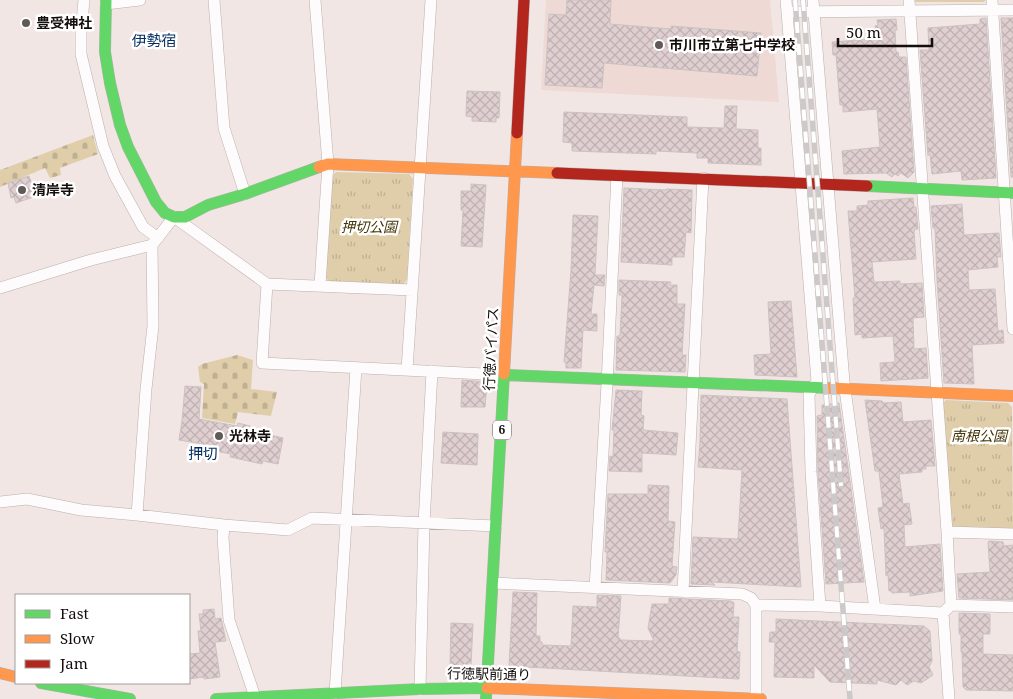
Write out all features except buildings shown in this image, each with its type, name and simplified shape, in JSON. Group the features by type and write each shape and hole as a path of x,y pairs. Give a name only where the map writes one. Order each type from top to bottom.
{"street":[{"path":"84,0 81,54 104,146 115,176 143,227 155,242"},
{"path":"140,0 106,2 105,52 120,125 128,147 156,202 165,213 174,217 266,284 412,290"},
{"path":"214,0 224,128 245,194"},
{"path":"315,0 328,164 320,286"},
{"path":"407,370 431,0"},
{"name":"行徳バイパス","path":"487,693 524,0"},
{"path":"786,0 817,382 809,394 811,472 820,606"},
{"path":"787,12 814,5 992,5 1013,10"},
{"path":"814,5 845,389 875,609"},
{"path":"909,5 947,532 949,699"},
{"path":"992,5 1009,192 1013,329"},
{"path":"174,217 184,217 208,205 245,194 328,164 1009,192"},
{"path":"595,588 608,378 617,175"},
{"path":"683,592 704,178"},
{"path":"136,515 146,389 154,326 155,242 174,217"},
{"path":"0,288 155,242"},
{"path":"266,284 262,363 1013,396"},
{"path":"335,693 356,368"},
{"path":"420,688 424,524 432,371"},
{"path":"0,502 27,499 82,510 288,530 312,518 496,526"},
{"path":"224,525 223,538 229,620 262,697"},
{"path":"947,532 1013,534"},
{"path":"493,583 742,594 751,598 756,605 756,699"},
{"path":"756,605 875,609 1013,607"},
{"path":"0,674 15,677"},
{"path":"47,684 130,699"},
{"name":"行徳駅前通り","path":"216,699 335,693 397,694 420,688 487,693 761,699"}],"shaded area":[{"name":"市川市立第七中学校","path":"546,0 770,0 779,102 541,90"}],"green space":[{"path":"914,0 986,0 984,2 916,2"},
{"path":"93,135 98,154 60,168 61,175 50,178 45,168 0,187 0,170"},
{"name":"押切公園","path":"336,172 409,174 413,179 407,279 403,285 329,282 325,276 332,176"},
{"path":"237,355 253,360 251,389 277,392 271,416 238,412 235,424 202,418 204,384 200,382 198,367 202,364"},
{"name":"南根公園","path":"946,400 1008,403 1012,407 1013,531 955,528 950,524 942,404"}],"railway":[{"path":"795,0 850,699"},
{"path":"803,0 841,486"}],"traffic: fast":[{"path":"106,0 105,52 120,125 128,147 156,202 165,213 174,217 185,217 208,205 245,194 319,167"},
{"path":"867,186 1013,193"},
{"path":"486,699 504,374"},
{"path":"505,375 829,388"},
{"path":"47,684 130,699"},
{"path":"216,699 420,689 487,688"}],"traffic: slow":[{"path":"504,374 517,133"},
{"path":"319,167 328,164 557,173"},
{"path":"829,388 1013,396"},
{"path":"0,673 15,677"},
{"path":"487,688 761,699"}],"traffic: jam":[{"path":"517,133 524,0"},
{"path":"557,173 867,186"}],"place":[{"name":"豊受神社","path":"26,23"},
{"name":"市川市立第七中学校","path":"659,45"},
{"name":"清岸寺","path":"22,190"},
{"name":"光林寺","path":"219,436"}],"district":[{"name":"伊勢宿","path":"154,41"},
{"name":"押切","path":"203,454"}]}
